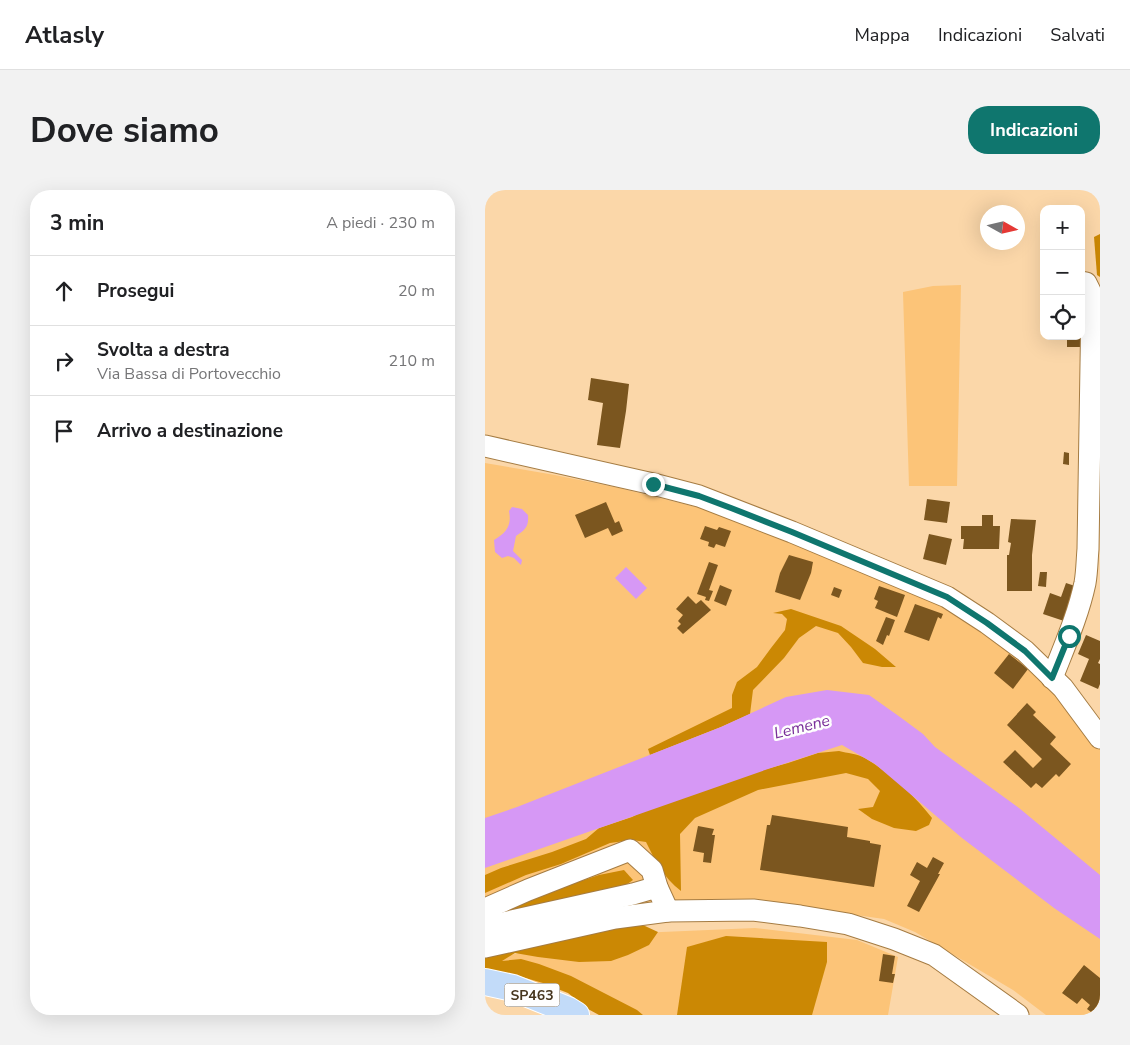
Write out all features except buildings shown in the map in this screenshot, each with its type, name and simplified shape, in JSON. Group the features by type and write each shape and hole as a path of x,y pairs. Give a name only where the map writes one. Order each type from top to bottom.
{"main road":[{"name":"SP463","path":"485,982 513,988 576,1015"}],"street":[{"path":"1052,678 1081,601 1088,549 1092,303 1090,291 1085,283"},
{"path":"485,446 699,496 792,532 947,597 1025,651 1063,688 1100,738"},
{"path":"485,908 630,850 652,870 657,887 669,911"},
{"path":"485,927 657,887"},
{"path":"485,947 615,918 669,911 753,910 848,924 894,938 934,955 1018,1015"}],"shaded area":[{"path":"1100,234 1100,277 1097,275 1094,237"},
{"path":"961,285 957,486 909,486 903,292 933,286"},
{"path":"485,463 619,488 708,510 928,597 1026,663 1055,692 1100,747 1100,1015 1046,1015 1013,990 915,932 884,919 756,901 485,937"},
{"path":"791,609 841,626 875,649 896,667 882,667 863,663 838,633 816,626 799,638 784,658 753,690 750,714 650,755 648,749 732,708 732,695 737,682 757,667 785,630 787,619 782,614 773,613"},
{"path":"839,751 865,758 892,777 910,793 932,818 929,825 916,831 894,828 872,819 858,809 873,807 880,791 868,779 846,773 758,790 695,818 680,834 681,891 665,875 646,842 632,840 610,843 485,893 485,875 586,839 599,828 632,817 676,794 818,753"},
{"path":"624,870 633,880 623,887 492,924 502,907 599,875"},
{"path":"614,925 645,926 658,932 649,945 611,961 579,962 515,953 502,961 521,959 571,976 637,1010 643,1015 599,1015 568,993 543,983 515,975 485,970 485,958 509,945"},
{"path":"755,928 857,940 898,957 888,1015 601,1015 568,993 524,978 485,970 492,960 546,946 615,934"},
{"path":"726,936 827,942 827,962 812,1015 677,1015 687,947"}],"water":[{"path":"512,507 522,509 528,515 527,525 516,536 513,551 522,560 521,565 514,558 508,556 502,558 495,552 494,540 502,535 509,525 509,511"},
{"path":"626,567 647,588 636,599 615,578"},
{"name":"Lemene","path":"827,690 869,695 923,734 935,747 1019,808 1100,875 1100,939 1054,908 962,838 875,764 842,745 485,868 485,818 721,727 786,697"}],"route":[{"path":"653,484 699,496 731,508 947,597 1025,651 1052,678 1069,636"}]}
